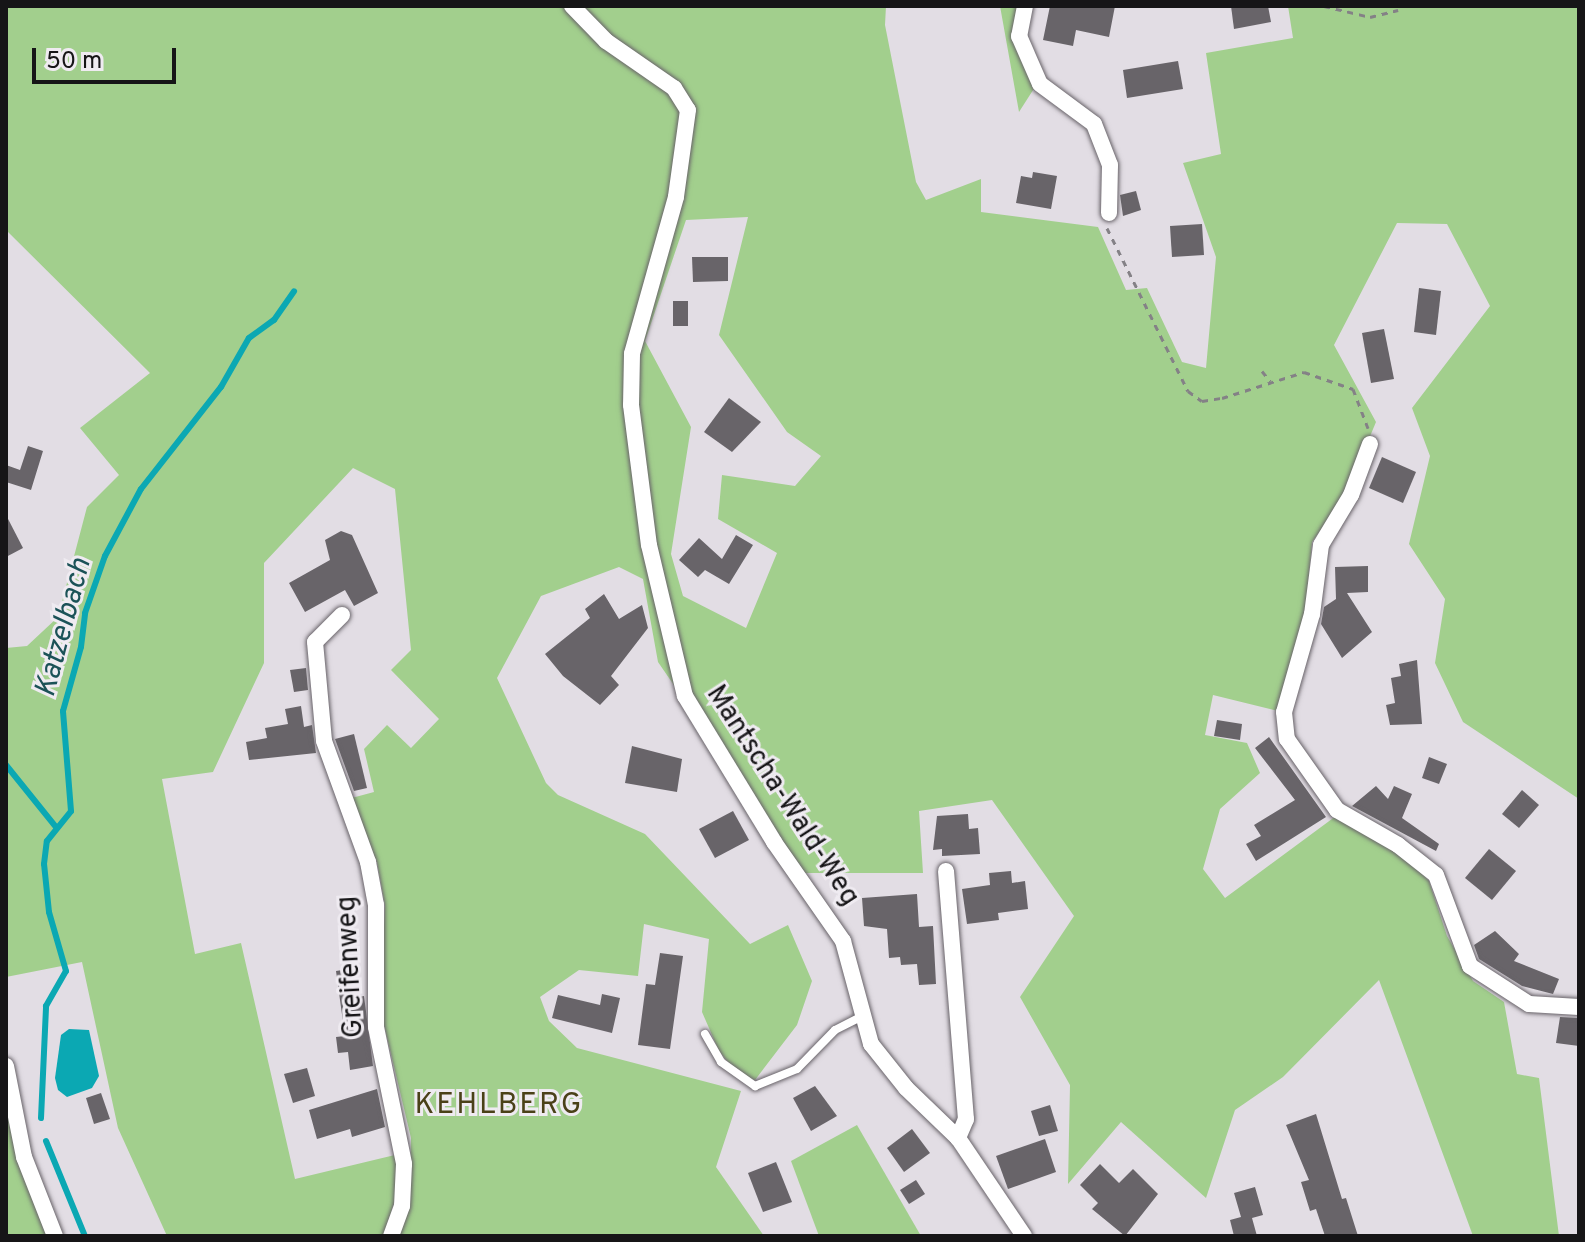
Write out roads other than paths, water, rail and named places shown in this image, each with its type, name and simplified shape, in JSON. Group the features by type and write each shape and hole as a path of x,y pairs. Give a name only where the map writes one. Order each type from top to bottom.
{"street":[{"name":"Mantscha-Wald-Weg","path":"572,6 606,41 674,88 688,110 676,197 632,354 637,473 651,555 685,696 774,842 839,933 852,959 861,1017 882,1060 958,1138 1024,1236"},
{"path":"1025,6 1019,36 1040,84 1094,124 1110,165 1109,213"},
{"path":"1370,444 1351,495 1321,545 1312,614 1284,712 1287,739 1337,810 1398,845 1436,875 1470,966 1529,1004 1579,1007"},
{"name":"Greifenweg","path":"342,615 315,642 324,741 368,862 376,905 376,1027 404,1164 402,1206 391,1236"},
{"path":"946,871 951,989 966,1119 958,1138"},
{"path":"6,1066 24,1157 55,1236"}],"lane":[{"path":"705,1034 721,1062 755,1086 797,1069 835,1030 861,1017"}],"water":[{"path":"69,1029 89,1030 99,1076 92,1088 67,1097 58,1090 55,1078 61,1035"}],"waterway":[{"name":"Katzelbach","path":"41,1118 46,1006 66,971 49,912 44,864 47,841 71,811 63,711 81,647 85,613 105,556 141,489 221,387 249,338 274,320 294,291"},
{"path":"6,765 56,827"},
{"name":"Katzelbach","path":"46,1141 85,1236"}],"district":[{"name":"KEHLBERG","path":"499,1106"}]}
